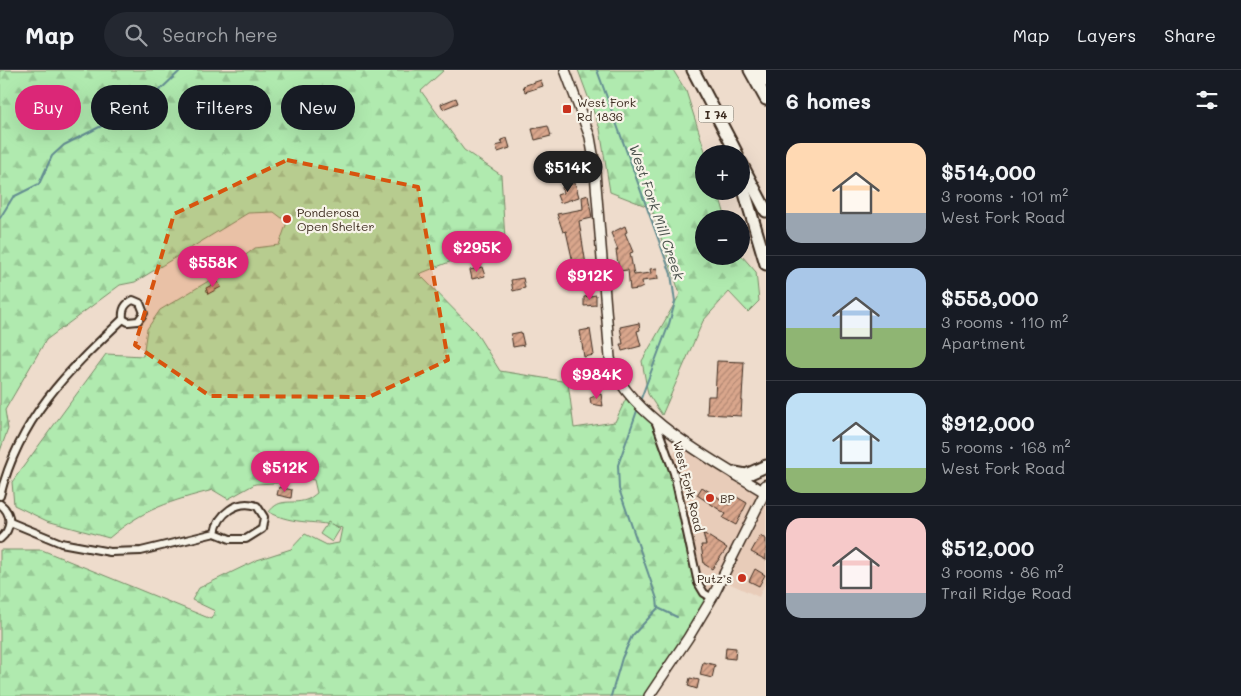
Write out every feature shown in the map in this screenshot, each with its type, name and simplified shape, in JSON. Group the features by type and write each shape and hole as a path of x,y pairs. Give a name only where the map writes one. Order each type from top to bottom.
{"highway":[{"path":"750,70 766,99"},
{"path":"760,70 766,81"},
{"path":"694,72 726,145"},
{"name":"I 74","path":"694,72 731,145"},
{"path":"750,180 766,211"},
{"path":"747,200 766,264"},
{"path":"735,473 746,475 766,466"}],"street":[{"name":"West Fork Road","path":"566,70 590,137 594,160 610,358 615,375 656,423 674,473 698,583 704,593 712,598"},
{"path":"0,496 12,457 35,415 67,372 123,319"},
{"path":"649,696 712,598 766,490 735,473 656,423"},
{"path":"10,522 32,529 61,542 110,552 141,551 214,533 230,539 253,537 262,529 264,517 257,506 242,503 226,512 220,519 214,533"},
{"path":"0,504 5,508 10,522 9,529 0,539"}],"highlighted area":[{"path":"287,160 418,187 448,360 369,397 210,396 135,345 174,214"}],"shaded area":[{"path":"690,447 766,493 766,581 759,597 722,580 712,598 698,583 669,454"}],"green space":[{"path":"0,70 444,70 421,91 464,150 501,175 505,240 419,274 475,331 500,371 568,382 574,428 615,422 629,392 663,436 698,583 712,598 649,696 0,696 0,550 42,550 211,619 215,611 192,600 199,588 257,560 291,549 305,534 327,545 339,543 342,528 297,521 269,512 277,504 306,500 317,493 314,480 302,477 276,483 255,484 228,499 213,490 184,498 146,513 109,538 47,521 14,505 12,482 106,354 143,356 147,329 160,310 222,273 255,248 279,245 287,222 274,212 248,213 135,282 120,285 46,340 5,410 8,429 0,451"},
{"path":"578,70 673,70 686,91 703,145 695,145 695,200 721,200 723,210 695,210 695,265 750,265 756,272 759,301 748,312 729,292 703,321 662,415 648,394 642,361 680,294 651,208 610,192 600,129"},
{"path":"328,522 340,529 332,542 320,534"}],"building":[{"path":"541,80 543,86 525,92 523,86"},
{"path":"456,98 458,103 443,109 441,104"},
{"path":"548,126 551,136 535,140 532,129"},
{"path":"507,138 510,148 498,152 496,146 503,144 501,140"},
{"path":"563,160 568,162 570,167 568,172 563,174 558,172 556,167 558,162"},
{"path":"575,183 579,197 560,203 557,195 563,193 562,187"},
{"path":"588,195 592,218 579,221 587,271 576,276 566,231 563,232 557,214 583,209 582,197"},
{"path":"625,226 627,232 625,233 633,252 630,253 634,275 651,273 650,269 657,268 658,279 642,281 643,287 639,289 630,290 628,270 619,271 616,250 618,250 611,233"},
{"path":"482,267 485,276 472,279 470,270"},
{"path":"523,278 525,288 513,291 511,280"},
{"path":"218,282 221,287 208,294 206,288"},
{"path":"596,295 596,305 584,306 584,297"},
{"path":"639,323 640,330 637,331 641,346 622,351 620,344 623,344 620,327"},
{"path":"590,329 594,355 584,357 580,331"},
{"path":"521,332 524,345 513,347 511,334"},
{"path":"717,361 744,362 741,416 707,414 708,396 715,396"},
{"path":"601,394 603,406 591,404 590,398"},
{"path":"279,487 292,490 291,498 277,495"},
{"path":"702,487 730,505 735,496 747,503 736,525 723,518 726,514 697,495"},
{"path":"703,533 727,548 712,569 704,564 701,545 706,545"},
{"path":"760,536 766,539 766,560 751,552"},
{"path":"755,569 765,575 759,586 749,581"},
{"path":"726,647 736,648 735,659 725,658"},
{"path":"703,662 715,665 712,678 700,675"},
{"path":"690,678 699,680 697,689 688,686"}],"waterway":[{"path":"0,218 13,197 39,184 52,156 64,145 129,112 161,89 181,70"},
{"name":"West Fork Mill Creek","path":"597,70 671,274 675,302 669,324 640,401"},
{"name":"West Fork Mill Creek","path":"611,696 622,658 632,636 658,608 657,599 619,489 618,465 638,408"},
{"path":"658,608 677,617"}],"place":[{"name":"West Fork Rd 1836","path":"567,109"},
{"name":"Ponderosa Open Shelter","path":"287,219"},
{"name":"BP","path":"710,498"},
{"name":"Putz’s","path":"742,578"}]}
